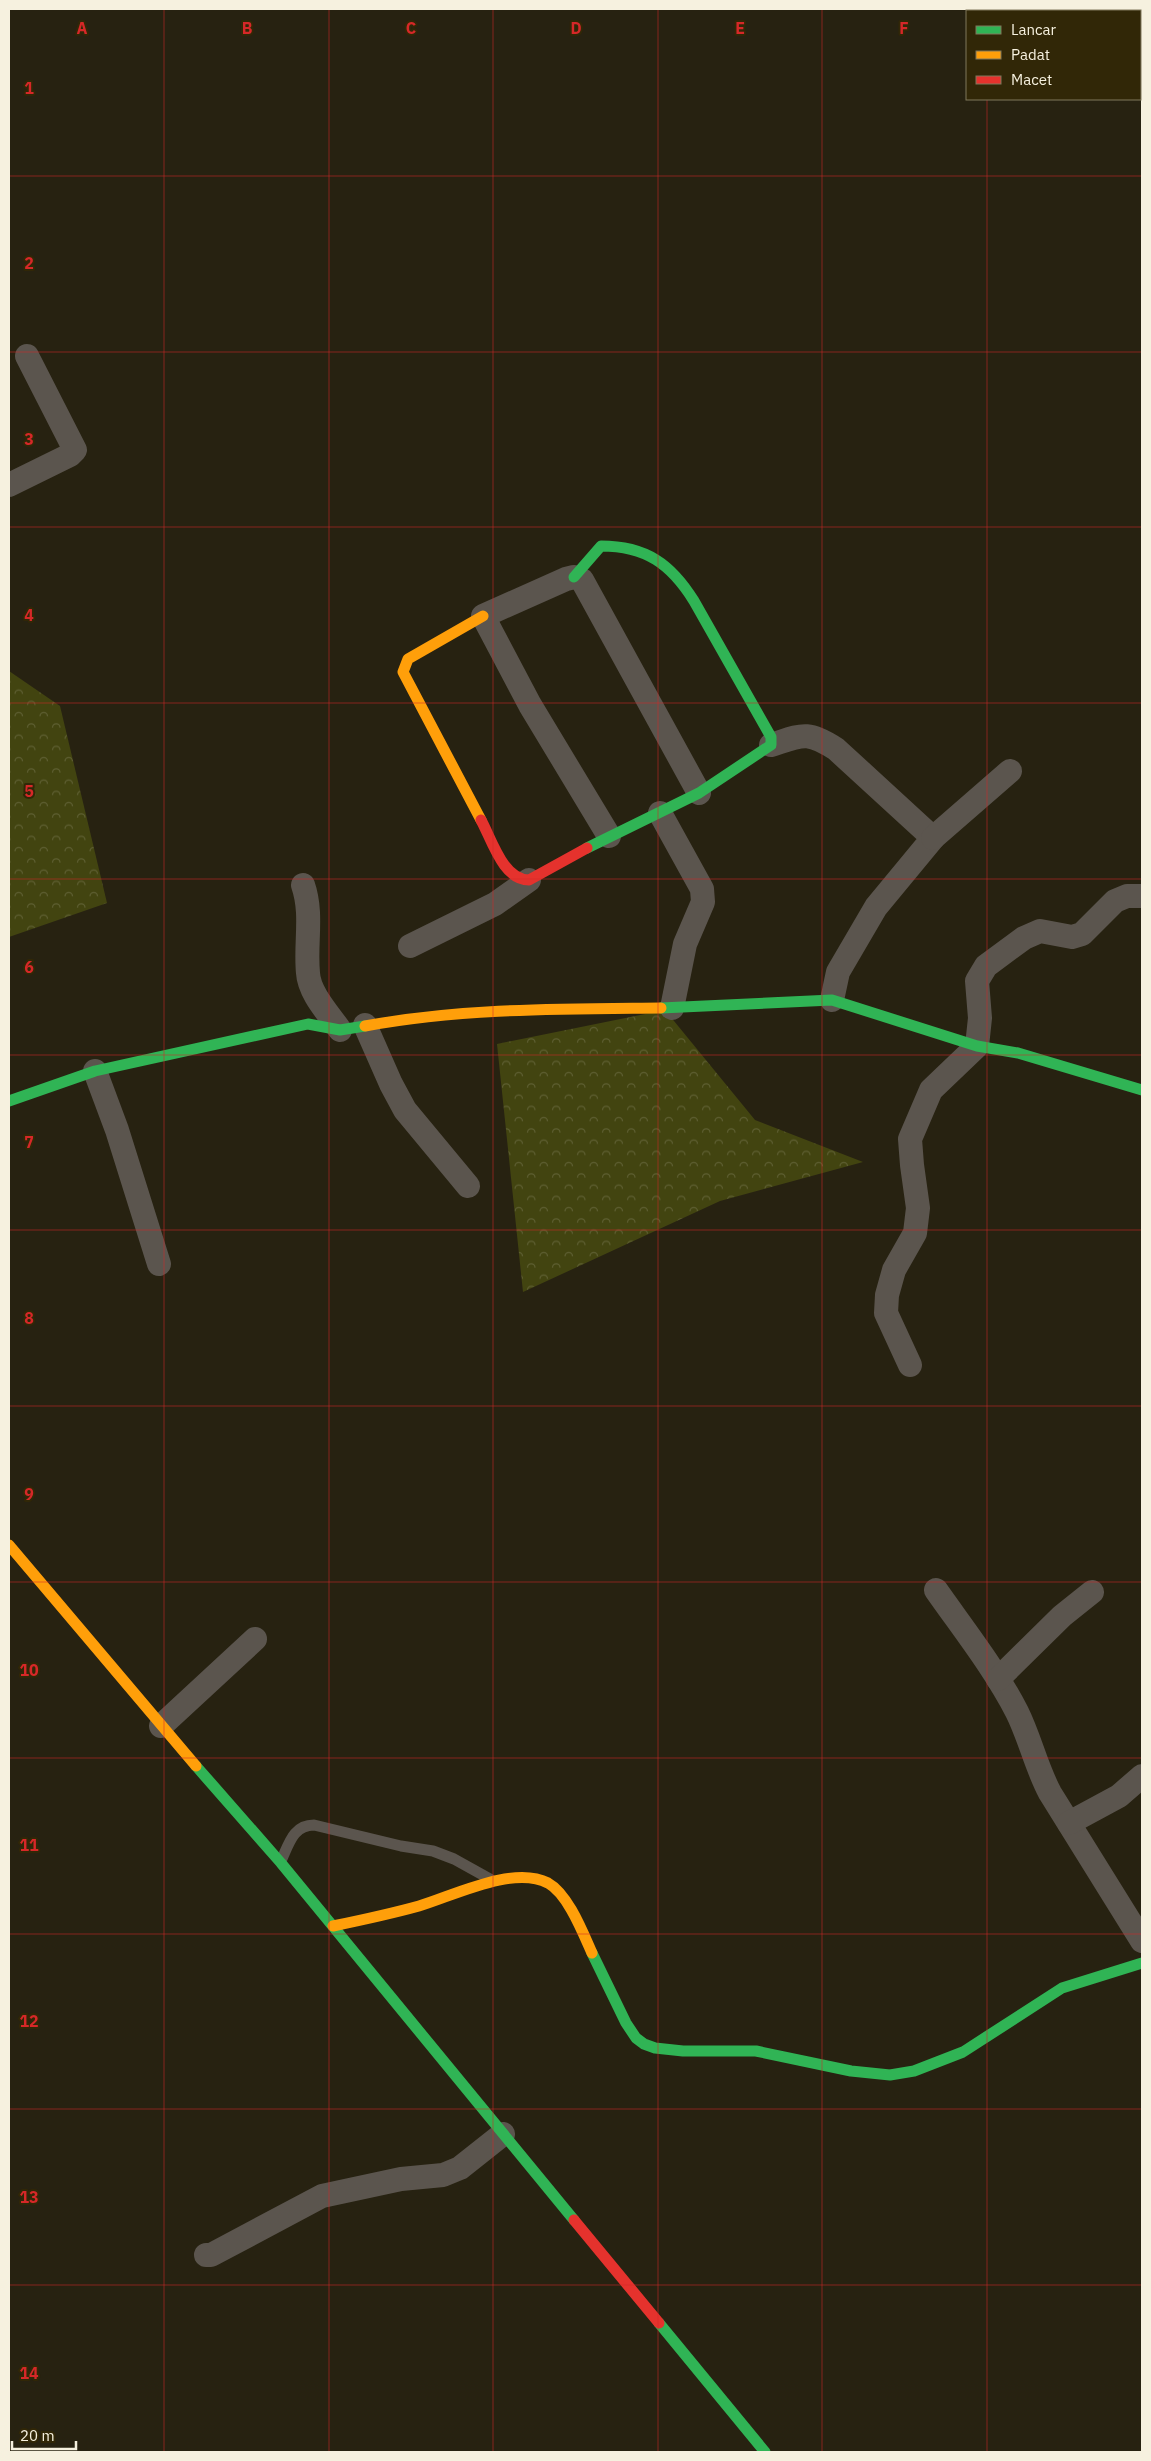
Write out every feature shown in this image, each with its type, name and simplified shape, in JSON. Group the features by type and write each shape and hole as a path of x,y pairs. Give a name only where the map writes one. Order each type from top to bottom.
{"street":[{"path":"9,485 70,455 75,450 27,356"},
{"path":"529,880 519,880 509,872 403,672 408,659 484,616 531,593 574,577 601,546 617,546 643,553 665,564 680,578 771,738 771,745"},
{"path":"574,577 582,580 699,793"},
{"path":"484,616 530,704 609,836"},
{"path":"410,946 495,904 529,880 609,836 699,793 771,745 803,735 819,738 836,749 933,838"},
{"path":"832,1000 838,972 876,907 933,838 1010,771"},
{"path":"660,813 702,890 703,902 685,944 672,1008"},
{"path":"303,885 308,901 308,975 315,991 340,1030"},
{"path":"910,1364 886,1313 887,1295 894,1270 915,1233 918,1208 910,1140 932,1090 977,1046 980,1018 977,998 978,981 986,966 1024,938 1040,931 1072,937 1082,934 1115,901 1127,896 1142,896"},
{"path":"9,1102 95,1071 308,1024 340,1030 413,1017 525,1009 672,1008 832,1000 977,1046 1018,1053 1142,1090"},
{"path":"365,1025 391,1084 405,1110 468,1186"},
{"path":"95,1071 117,1130 159,1264"},
{"path":"9,1545 281,1863 765,2452"},
{"path":"936,1590 998,1679 1029,1738 1040,1774 1142,1941"},
{"path":"998,1679 1062,1616 1092,1592"},
{"path":"162,1726 255,1639"},
{"path":"1069,1823 1119,1796 1142,1776"},
{"path":"337,1931 518,1877 550,1884 557,1889 580,1925 612,2000 634,2036 644,2045 660,2048 781,2054 862,2072 893,2075 944,2060 981,2042 1036,2003 1075,1983 1119,1973 1142,1963"},
{"path":"206,2255 326,2194 401,2179 442,2175 460,2168 503,2134"}],"lane":[{"path":"281,1863 296,1830 306,1825 314,1825 391,1844 433,1851 454,1859 496,1882"}],"green space":[{"path":"9,671 60,706 107,903 9,937"},
{"path":"665,1010 755,1120 863,1162 720,1201 523,1292 497,1044"}],"traffic: fast":[{"path":"574,577 601,546 631,549 656,560 666,567 694,601 771,737 771,745 699,793 587,848"},
{"path":"661,1008 832,1000 977,1046 1018,1053 1142,1090"},
{"path":"9,1101 95,1071 308,1024 340,1030 365,1026"},
{"path":"196,1766 281,1863 574,2220"},
{"path":"592,1953 626,2023 636,2038 644,2044 655,2048 683,2051 756,2051 851,2071 890,2075 914,2071 963,2052 1062,1988 1142,1963"},
{"path":"659,2323 765,2452"}],"traffic: slow":[{"path":"481,820 403,672 408,659 483,616"},
{"path":"365,1026 402,1020 476,1013 550,1009 661,1008"},
{"path":"9,1545 196,1766"},
{"path":"333,1926 419,1906 483,1884 501,1880 534,1878 548,1883 562,1896 574,1915 592,1953"}],"traffic: jam":[{"path":"481,820 499,858 512,873 520,878 529,880 587,848"},
{"path":"574,2220 659,2323"}]}
